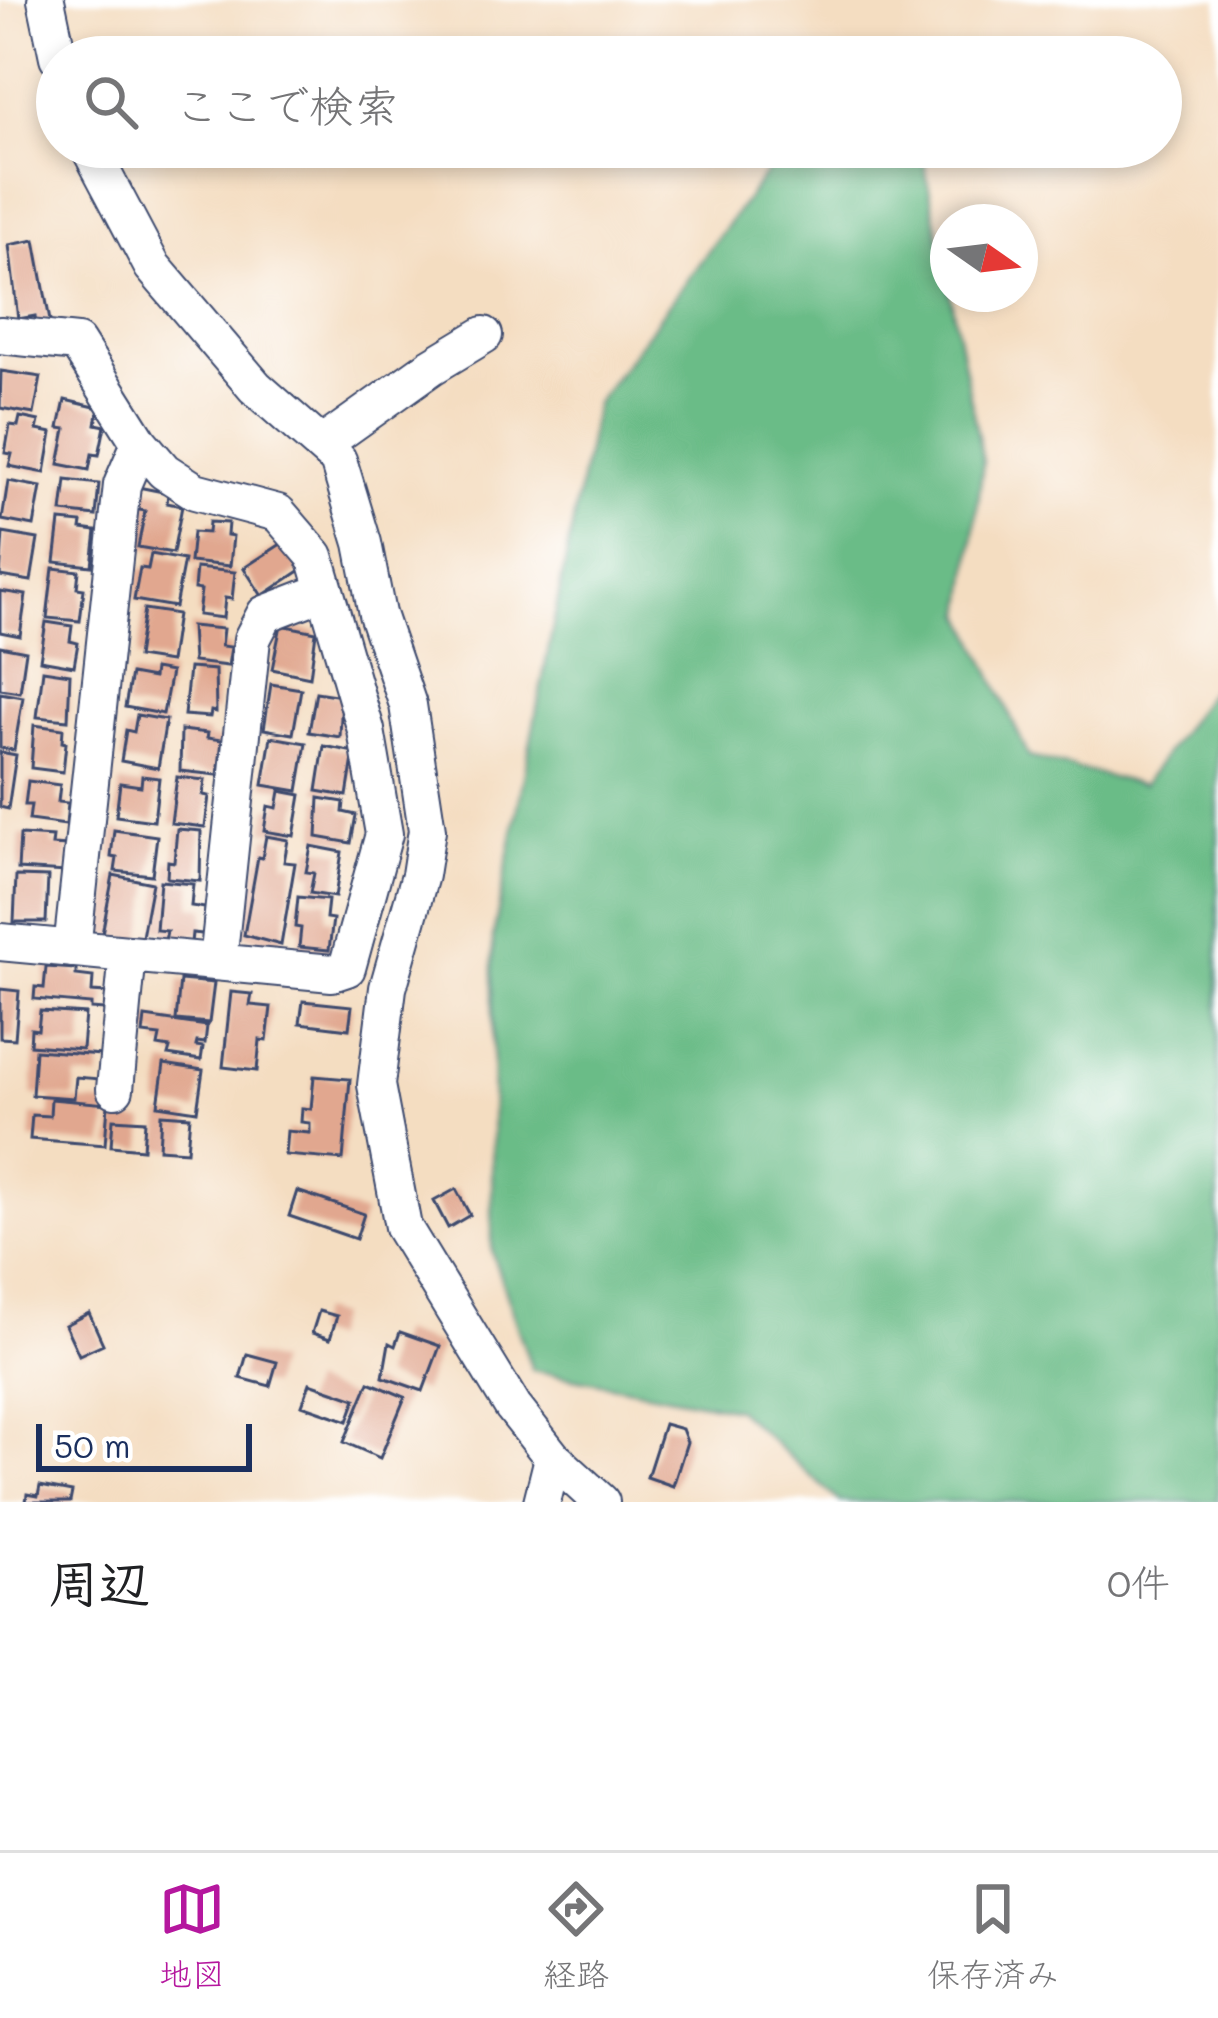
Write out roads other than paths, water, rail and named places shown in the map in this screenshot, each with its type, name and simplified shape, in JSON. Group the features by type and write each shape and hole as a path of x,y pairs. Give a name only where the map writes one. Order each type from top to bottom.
{"street":[{"path":"46,0 54,36"},
{"path":"99,168 152,266 255,387 338,460 363,543 377,614 408,705 427,830 420,875 388,988 376,1085 403,1227 513,1407 553,1458 601,1502"},
{"path":"323,444 484,334"},
{"path":"0,335 76,343 140,443 164,471 195,491 278,513 315,556 367,730 384,834 346,968 332,973 0,942"},
{"path":"72,949 122,484 140,443"},
{"path":"218,962 252,639 265,614 325,591"},
{"path":"115,1089 128,954"},
{"path":"542,1502 553,1458"}]}
